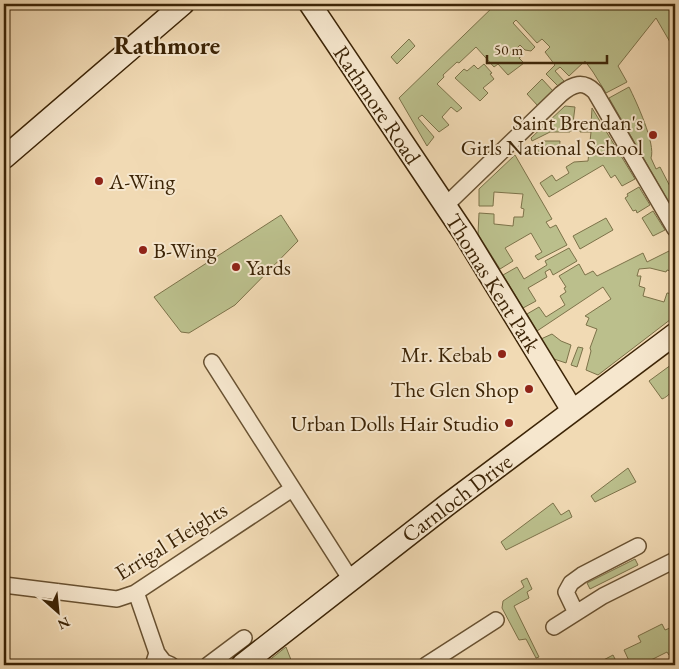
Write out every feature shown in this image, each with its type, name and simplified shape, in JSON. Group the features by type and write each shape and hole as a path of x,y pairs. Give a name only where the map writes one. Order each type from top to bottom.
{"street":[{"path":"4,158 183,4"},
{"name":"Rathmore Road","path":"310,4 445,206"},
{"name":"Thomas Kent Park","path":"572,410 445,206 560,94 570,86 581,85 589,86 595,92 675,229"},
{"name":"Carnloch Drive","path":"242,665 572,410 675,334"},
{"path":"212,362 351,580"},
{"name":"Errigal Heights","path":"4,585 117,599 135,592 292,489"},
{"path":"576,613 566,592 571,583 582,575 638,546"},
{"path":"554,627 603,596 675,560"},
{"path":"135,592 155,659 171,665"},
{"path":"426,665 496,620"},
{"path":"208,665 244,638"}],"green space":[{"path":"496,4 675,4 675,39 670,42 656,18 618,66 627,82 606,93 585,61 569,76 560,67 555,71 564,81 558,86 546,74 555,65 545,52 550,47 542,39 537,43 516,20 513,23 535,47 531,51 525,50 520,45 517,48 523,55 519,58 524,63 508,75 498,64 494,67 476,47 459,63 457,62 443,75 444,77 437,84 462,108 457,112 451,107 442,117 449,125 439,132 422,115 418,118 434,137 427,146 399,98"},
{"path":"409,39 415,46 397,64 391,57"},
{"path":"484,64 492,73 490,74 494,79 483,88 488,93 480,101 455,78 464,69 467,71 474,65 478,69"},
{"path":"542,79 553,91 538,106 527,94"},
{"path":"629,87 648,133 651,143 651,158 656,169 660,167 675,196 675,213 609,98"},
{"path":"565,106 575,107 572,131 550,132 532,141 531,138"},
{"path":"592,108 635,179 622,186 615,175 611,178 603,165 549,197 540,183 552,175 556,181 569,173 566,167 574,162 588,161 591,132 580,132 580,124 591,125"},
{"path":"544,141 560,141 559,152 550,147 539,152 535,146"},
{"path":"515,155 552,219 546,222 550,228 556,225 567,245 538,260 535,256 542,252 531,233 505,248 513,261 500,269 478,234 479,213 494,214 494,224 513,226 514,217 523,217 524,209 521,208 523,194 494,192 493,206 479,206 479,189"},
{"path":"639,187 650,205 637,213 636,210 633,211 625,198 628,196 627,194"},
{"path":"653,211 665,230 653,236 642,218"},
{"name":"Yards","path":"281,215 298,241 235,305 189,333 181,332 154,297"},
{"path":"606,218 613,230 580,249 573,236"},
{"path":"569,248 577,261 553,275 550,269 545,272 547,277 528,288 536,301 523,308 503,275 517,267 524,279 547,265 545,261"},
{"path":"675,248 675,286 672,284 674,272 667,270 666,272 650,268 639,269 637,276 641,276 639,286 645,288 643,296 664,302 667,293 675,294 675,316 598,375 586,370 591,351 590,348 597,329 586,325 589,318 585,316 611,299 603,287 537,331 527,314 539,307 546,317 565,305 560,296 566,292 564,288 566,287 559,276 579,264 585,275 593,271 597,276 643,253 647,262"},
{"path":"552,334 561,341 571,345 566,363 554,359 541,339"},
{"path":"578,347 583,348 577,367 571,365"},
{"path":"675,362 673,388 662,399 649,381"},
{"path":"628,468 636,482 595,502 591,496"},
{"path":"553,503 561,515 569,510 572,517 506,550 501,542"},
{"path":"635,559 638,565 590,589 587,583"},
{"path":"527,578 532,589 527,592 529,598 514,606 539,657 536,658 526,639 519,640 502,608 503,601 524,587 521,581"},
{"path":"662,624 665,630 675,626 675,652 669,655 667,652 651,660 653,665 626,665 630,663 624,650 641,642 638,636"},
{"path":"286,647 293,665 263,665"},
{"path":"613,655 618,665 594,665"}],"place":[{"name":"Saint Brendan's Girls National School","path":"653,135"},
{"name":"A-Wing","path":"99,181"},
{"name":"B-Wing","path":"143,250"},
{"name":"Yards","path":"236,267"},
{"name":"Mr. Kebab","path":"502,354"},
{"name":"The Glen Shop","path":"529,389"},
{"name":"Urban Dolls Hair Studio","path":"509,423"}],"district":[{"name":"Rathmore","path":"167,45"}]}
